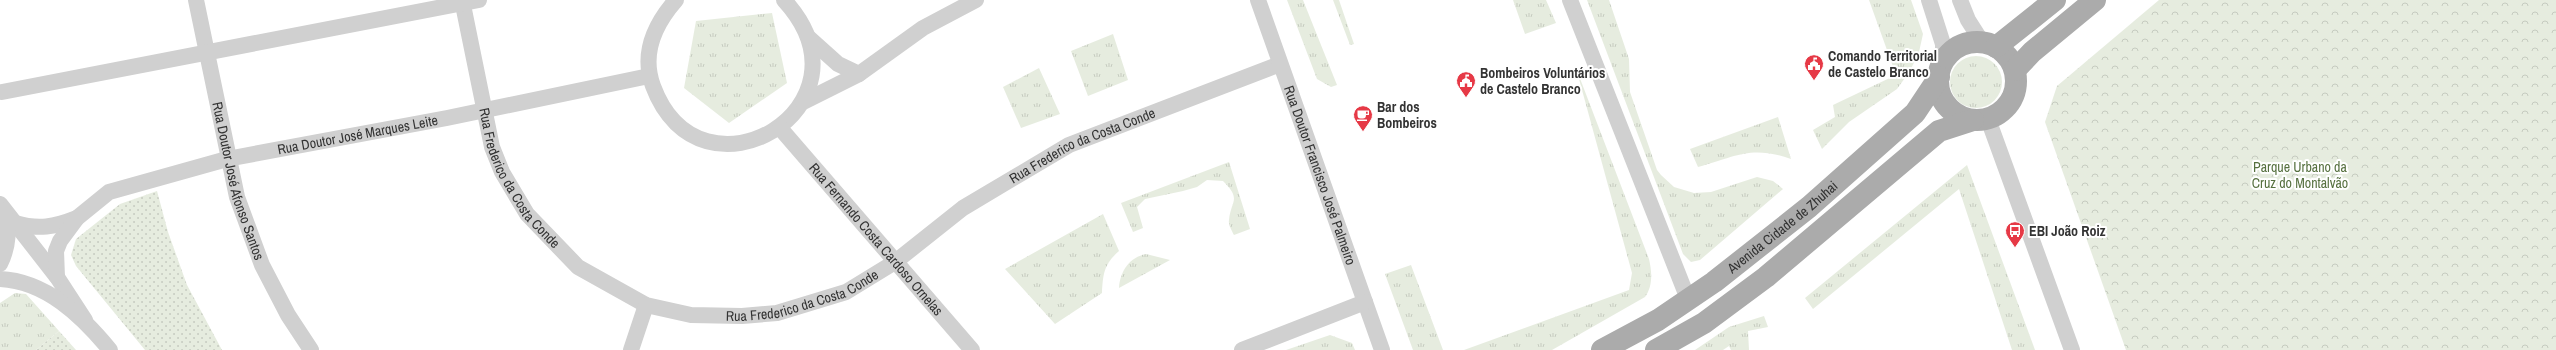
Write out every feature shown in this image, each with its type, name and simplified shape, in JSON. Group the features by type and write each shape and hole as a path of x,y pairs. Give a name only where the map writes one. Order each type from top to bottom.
{"main road":[{"path":"1989,45 2055,0"},
{"path":"2015,70 2032,52 2095,0"},
{"path":"1970,43 1989,45 2008,57 2015,70 2016,82 2014,95 1999,113 1980,119 1962,117 1951,110 1944,101 1940,89 1941,70 1959,47 1970,43"},
{"name":"Avenida Cidade de Zhuhai","path":"1602,350 1658,320 1743,260 1809,207 1916,113 1941,70"},
{"name":"Avenida Cidade de Zhuhai","path":"1656,350 1704,323 1766,277 1939,130 1980,119"}],"street":[{"name":"Rua Doutor José Afonso Santos","path":"196,0 227,160 236,197 262,264 288,315 312,350"},
{"path":"2,92 207,54 478,0"},
{"path":"676,0 663,15 653,34 648,55 649,76 659,103 676,124 700,139 728,144 756,141 780,128 803,102 858,74 923,28 976,0"},
{"path":"784,0 798,16 809,38 812,66 810,81 803,102"},
{"name":"Rua Doutor Francisco José Palmeiro","path":"1258,0 1382,350"},
{"path":"1570,0 1688,299"},
{"path":"1929,0 1943,44 1941,70"},
{"path":"1960,0 1968,20 1989,45"},
{"name":"Rua Frederico da Costa Conde","path":"462,2 483,111 492,147 502,172 527,214 578,267 646,305 691,315 742,316 777,313 846,292 895,262 963,208 1069,145 1280,64"},
{"path":"809,38 838,64 858,74"},
{"name":"Rua Doutor José Marques Leite","path":"57,277 56,251 60,241 77,218 109,192 227,160 483,111 649,76"},
{"path":"1980,119 2072,350"},
{"name":"Rua Fernando Costa Cardoso Ornelas","path":"780,128 972,350"},
{"path":"0,204 57,277 85,320 110,350"},
{"path":"0,204 5,215 8,235 4,255 0,264"},
{"name":"Rua Doutor José Marques Leite","path":"15,223 31,228 43,228 53,227 77,218"},
{"path":"0,279 16,280 31,284 85,320"},
{"path":"1242,350 1365,302"},
{"path":"631,350 646,305"}],"green space":[{"path":"1287,0 1303,0 1337,85 1331,87 1317,79"},
{"path":"1333,0 1339,0 1354,44 1350,45"},
{"path":"1513,0 1546,0 1556,23 1525,34"},
{"path":"1587,0 1609,0 1629,59 1630,92 1657,170 1661,175 1674,187 1694,193 1711,192 1757,177 1773,181 1783,189 1700,260 1691,262 1683,254"},
{"path":"1869,0 1911,0 1923,34 1919,52 1910,71 1897,89 1849,122 1822,149 1813,130 1835,117 1833,105 1896,75"},
{"name":"Parque Urbano da Cruz do Montalvão","path":"2159,0 2556,0 2556,350 2126,350 2045,122 2057,86"},
{"path":"772,13 787,83 729,123 684,88 696,21"},
{"path":"1113,34 1128,80 1088,96 1071,51"},
{"path":"1971,56 1981,56 1995,63 2002,77 2002,87 1995,101 1981,108 1971,108 1961,104 1954,97 1950,87 1950,77 1954,67 1961,60"},
{"path":"1039,68 1060,114 1021,128 1003,87"},
{"path":"1576,68 1649,259 1651,284 1648,293 1645,297 1552,350 1464,350 1629,290 1632,273"},
{"path":"1778,117 1791,159 1777,155 1754,152 1734,156 1698,167 1690,149"},
{"path":"1229,162 1250,229 1234,235 1230,228 1229,222 1234,196 1229,187 1223,181 1207,180 1197,187 1145,199 1137,207 1143,228 1133,232 1121,203"},
{"path":"1967,165 2035,350 2012,350 1959,189 1813,309 1805,298"},
{"path":"157,191 168,232 187,285 222,350 145,350 76,266 71,255 76,239 120,204"},
{"path":"1103,214 1119,251 1107,265 1103,280 1102,293 1055,324 1005,269"},
{"path":"1146,254 1170,260 1119,288 1121,276 1127,266 1135,258"},
{"path":"1411,265 1443,350 1413,350 1385,274"},
{"path":"15,293 26,294 59,331 36,350 0,350 0,303"},
{"path":"1764,316 1768,327 1748,331 1749,350 1731,350 1729,346 1723,350 1695,350 1729,327"},
{"path":"59,331 76,350 36,350"},
{"path":"1330,335 1352,343 1355,350 1286,350"}],"place":[{"name":"Comando Territorial de Castelo Branco","path":"1814,81"},
{"name":"Bombeiros Voluntários de Castelo Branco","path":"1466,98"},
{"name":"Bar dos Bombeiros","path":"1363,132"},
{"name":"EBI João Roiz","path":"2015,248"}]}
